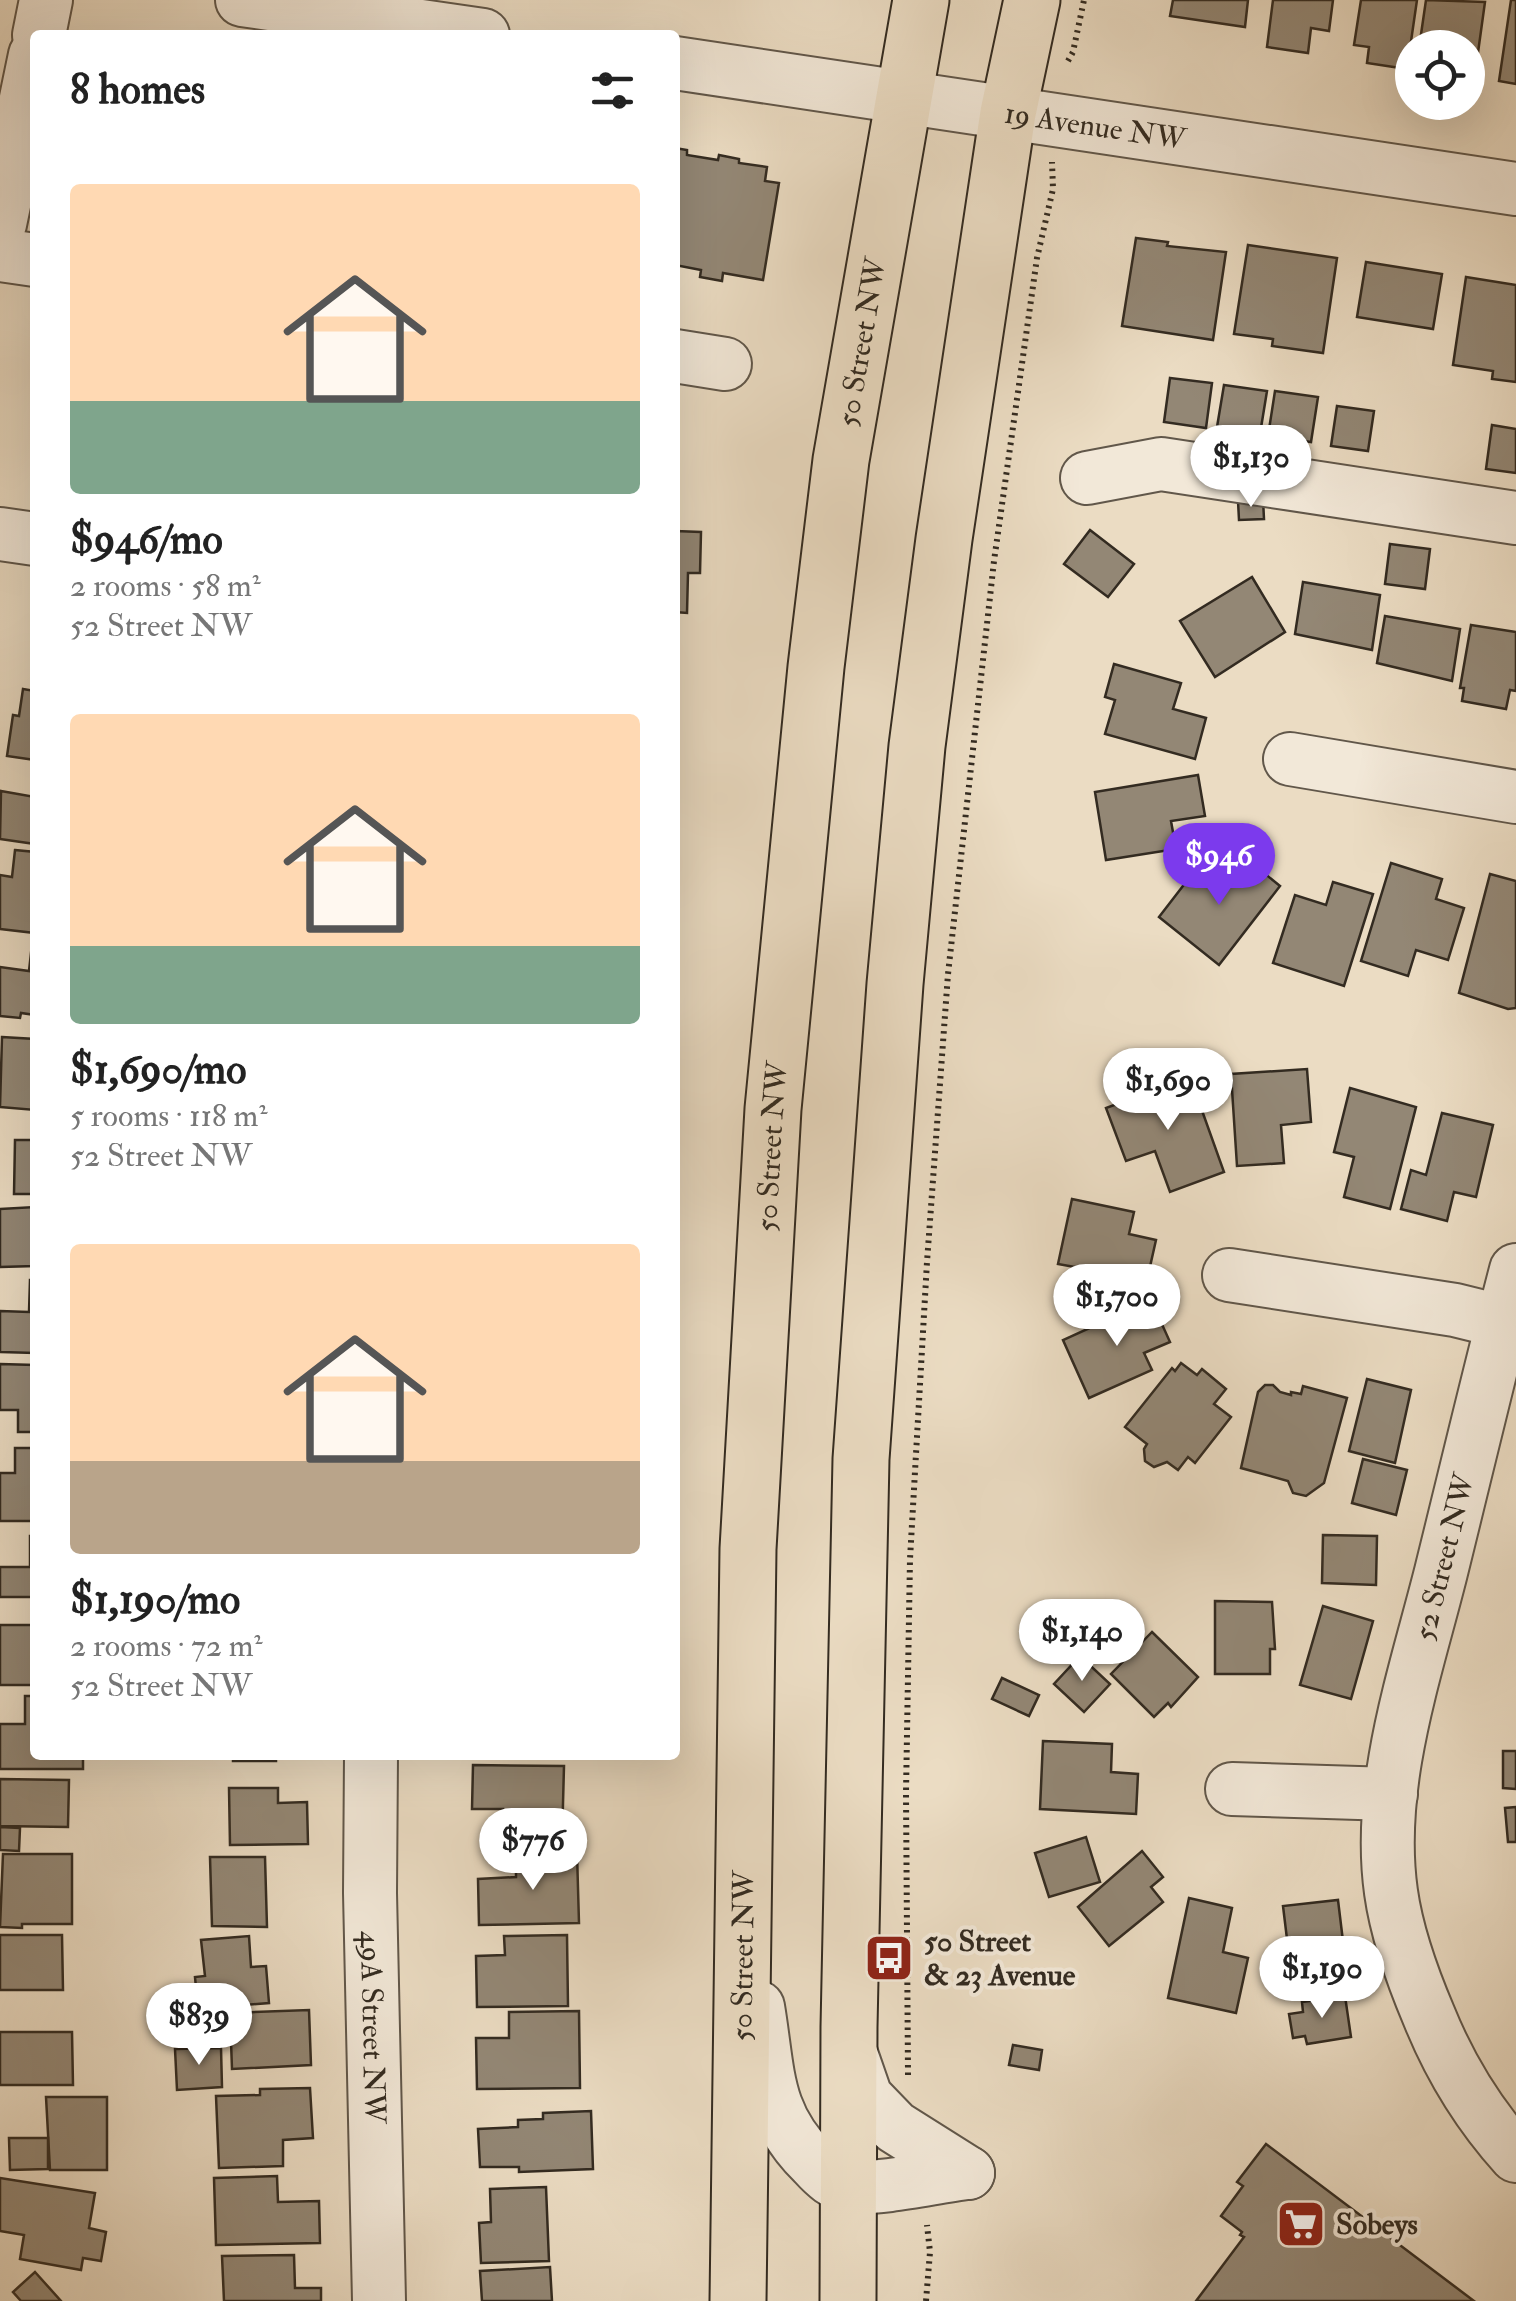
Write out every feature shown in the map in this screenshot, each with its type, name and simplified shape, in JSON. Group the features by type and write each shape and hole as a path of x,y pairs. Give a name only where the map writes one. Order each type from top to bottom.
{"main road":[{"name":"50 Street NW","path":"738,2301 748,1549 774,1109 816,667 841,460 921,0"},
{"path":"848,2301 861,1459 896,984 917,746 944,539 1008,113 1032,0"}],"street":[{"path":"40,30 46,0"},
{"path":"242,0 448,30"},
{"name":"19 Avenue NW","path":"680,64 1516,190"},
{"path":"0,224 30,79"},
{"path":"0,255 30,259"},
{"path":"1087,478 1161,464 1516,518"},
{"path":"0,534 30,538"},
{"path":"1290,759 1516,797"},
{"name":"52 Street NW","path":"1516,1270 1509,1324 1404,1718 1391,1794 1391,1892 1408,1964 1443,2051 1466,2092 1492,2131 1516,2156"},
{"path":"1229,1275 1455,1310 1509,1324"},
{"name":"49A Street NW","path":"371,1760 379,2301"},
{"path":"1232,1789 1391,1794"},
{"path":"744,1916 770,2090 780,2122 828,2178 849,2188 913,2158 895,2127 866,2097 849,2048"}],"path":[{"path":"926,2301 928,2231 904,2108 908,2070 906,1793 910,1560 926,1262 948,974 992,580 1037,258 1053,189 1051,171"}],"building":[{"path":"1173,0 1248,0 1245,27 1170,16"},
{"path":"1273,0 1333,0 1329,31 1311,28 1308,53 1267,47"},
{"path":"1361,0 1417,0 1413,30 1395,30 1395,67 1367,63 1369,47 1354,45"},
{"path":"1426,0 1485,2 1481,30 1422,30"},
{"path":"1511,0 1516,0 1516,84 1499,81"},
{"path":"680,149 687,150 687,155 718,160 719,155 767,167 765,181 779,183 763,280 723,273 722,281 700,277 701,270 680,266"},
{"path":"1136,238 1168,242 1167,246 1226,252 1213,340 1122,326"},
{"path":"1248,245 1337,258 1323,353 1272,346 1273,339 1234,334"},
{"path":"1366,262 1442,274 1433,329 1357,317"},
{"path":"1466,277 1516,285 1516,382 1492,379 1493,371 1453,365"},
{"path":"1170,378 1212,383 1206,428 1164,422"},
{"path":"1224,385 1267,391 1260,434 1217,427"},
{"path":"1275,391 1318,397 1311,442 1268,436"},
{"path":"1337,406 1374,411 1368,451 1331,446"},
{"path":"1492,425 1516,429 1516,473 1486,469"},
{"path":"1263,499 1264,519 1239,520 1238,501"},
{"path":"1090,530 1134,564 1108,597 1064,564"},
{"path":"680,531 701,532 700,573 688,573 687,613 680,612"},
{"path":"1390,544 1430,549 1425,589 1385,584"},
{"path":"1252,577 1285,632 1215,677 1180,621"},
{"path":"1303,582 1380,595 1372,650 1295,634"},
{"path":"1385,616 1460,629 1452,681 1377,663"},
{"path":"1471,625 1516,632 1516,691 1510,690 1506,709 1462,701 1464,688 1460,688"},
{"path":"1114,664 1181,683 1173,709 1206,718 1195,759 1105,734 1115,700 1105,697"},
{"path":"23,689 30,690 30,759 7,756 13,715 19,716"},
{"path":"1198,775 1205,816 1171,821 1176,849 1106,860 1095,792"},
{"path":"1,791 30,796 30,843 0,839"},
{"path":"15,850 30,852 30,932 0,929 0,875 12,877"},
{"path":"1203,860 1231,882 1248,860 1280,886 1219,965 1159,917"},
{"path":"1391,863 1442,879 1436,899 1464,908 1448,960 1416,950 1408,976 1361,961"},
{"path":"1490,874 1516,881 1516,1008 1508,1009 1459,993"},
{"path":"1333,882 1373,894 1344,986 1273,963 1295,895 1326,905"},
{"path":"30,962 30,1014 21,1013 20,1018 0,1016 0,967 29,971"},
{"path":"2,1037 30,1039 30,1110 0,1107"},
{"path":"1307,1069 1311,1122 1281,1125 1284,1163 1237,1166 1231,1074"},
{"path":"1190,1077 1224,1172 1170,1192 1155,1151 1126,1161 1106,1108"},
{"path":"1350,1088 1416,1107 1390,1209 1344,1197 1354,1157 1334,1152"},
{"path":"1442,1113 1493,1125 1476,1197 1454,1192 1447,1221 1401,1209 1411,1170 1426,1175"},
{"path":"15,1140 30,1140 30,1194 14,1194"},
{"path":"1072,1199 1134,1212 1129,1234 1156,1240 1147,1280 1058,1264"},
{"path":"30,1207 30,1266 0,1267 0,1209"},
{"path":"30,1280 30,1353 0,1352 0,1311 29,1312"},
{"path":"1151,1300 1170,1342 1144,1353 1152,1370 1089,1398 1063,1340"},
{"path":"1181,1363 1197,1375 1202,1369 1226,1389 1214,1404 1231,1417 1195,1463 1188,1457 1178,1470 1167,1462 1154,1467 1145,1461 1147,1444 1125,1427 1172,1368 1175,1371"},
{"path":"0,1364 30,1365 30,1432 18,1432 18,1410 0,1410"},
{"path":"1367,1379 1411,1390 1395,1463 1349,1451"},
{"path":"1265,1385 1291,1395 1301,1394 1303,1386 1347,1398 1324,1483 1306,1496 1293,1493 1288,1481 1241,1468 1258,1392"},
{"path":"15,1448 30,1448 30,1521 0,1521 0,1473 15,1473"},
{"path":"1363,1459 1407,1470 1396,1515 1352,1503"},
{"path":"1323,1535 1377,1536 1376,1585 1322,1583"},
{"path":"0,1567 30,1567 30,1597 0,1597"},
{"path":"1215,1601 1272,1602 1275,1649 1270,1649 1270,1674 1215,1674"},
{"path":"1323,1606 1373,1621 1351,1699 1300,1685"},
{"path":"0,1625 30,1625 30,1685 0,1685"},
{"path":"1152,1632 1198,1677 1171,1707 1168,1703 1154,1717 1111,1674"},
{"path":"1080,1656 1110,1684 1084,1712 1054,1684"},
{"path":"1002,1678 1039,1695 1029,1716 992,1699"},
{"path":"25,1696 30,1696 30,1760 83,1760 83,1769 0,1769 0,1724 25,1724"},
{"path":"1043,1741 1112,1744 1111,1772 1138,1774 1136,1814 1040,1809"},
{"path":"1503,1751 1516,1751 1516,1789 1503,1788"},
{"path":"473,1765 564,1766 562,1841 502,1841 503,1809 472,1809"},
{"path":"0,1779 69,1780 68,1827 0,1826"},
{"path":"229,1788 278,1788 278,1803 307,1802 308,1844 230,1845"},
{"path":"1516,1807 1516,1842 1508,1842 1505,1808"},
{"path":"0,1827 20,1828 19,1851 0,1850"},
{"path":"1086,1837 1100,1882 1049,1897 1035,1853"},
{"path":"1142,1851 1163,1877 1151,1887 1163,1902 1109,1946 1078,1907"},
{"path":"577,1853 579,1923 479,1925 478,1879 516,1877 516,1855"},
{"path":"3,1854 72,1854 72,1924 0,1927"},
{"path":"210,1857 265,1857 267,1927 212,1926"},
{"path":"1189,1898 1232,1908 1223,1952 1248,1958 1236,2013 1168,1998"},
{"path":"1338,1900 1346,1966 1291,1972 1283,1906"},
{"path":"0,1935 62,1935 63,1990 0,1990"},
{"path":"567,1935 568,2006 477,2007 476,1956 505,1955 504,1936"},
{"path":"249,1936 251,1967 266,1966 269,2003 198,2009 195,1977 205,1976 201,1940"},
{"path":"1345,1996 1351,2037 1307,2044 1305,2036 1293,2038 1289,2014 1303,2012 1302,2002"},
{"path":"309,2010 311,2065 232,2069 230,2013"},
{"path":"579,2011 580,2088 477,2089 476,2038 509,2038 509,2012"},
{"path":"0,2032 72,2032 73,2085 0,2085"},
{"path":"1013,2045 1042,2050 1039,2070 1009,2065"},
{"path":"221,2048 222,2087 177,2090 175,2049"},
{"path":"310,2088 313,2138 283,2140 283,2166 219,2168 216,2096 260,2095 260,2089"},
{"path":"46,2097 107,2097 107,2170 50,2170"},
{"path":"591,2111 593,2169 519,2172 519,2167 480,2167 478,2129 518,2127 518,2120 543,2119 543,2113"},
{"path":"9,2138 48,2138 48,2169 10,2170"},
{"name":"Sobeys","path":"1266,2144 1474,2301 1196,2301 1244,2237 1221,2216 1243,2186 1237,2182"},
{"path":"277,2176 278,2202 319,2201 320,2243 216,2245 214,2178"},
{"path":"0,2178 95,2193 89,2228 106,2232 101,2261 83,2258 81,2270 20,2259 24,2235 0,2231"},
{"path":"546,2187 549,2261 481,2263 479,2223 491,2222 490,2189"},
{"path":"294,2255 295,2288 321,2288 321,2301 224,2301 222,2256"},
{"path":"550,2267 552,2301 482,2301 480,2271"},
{"path":"35,2272 61,2301 21,2301 13,2292"}],"place":[{"name":"50 Street & 23 Avenue","path":"889,1958"},
{"name":"Sobeys","path":"1301,2224"}]}
